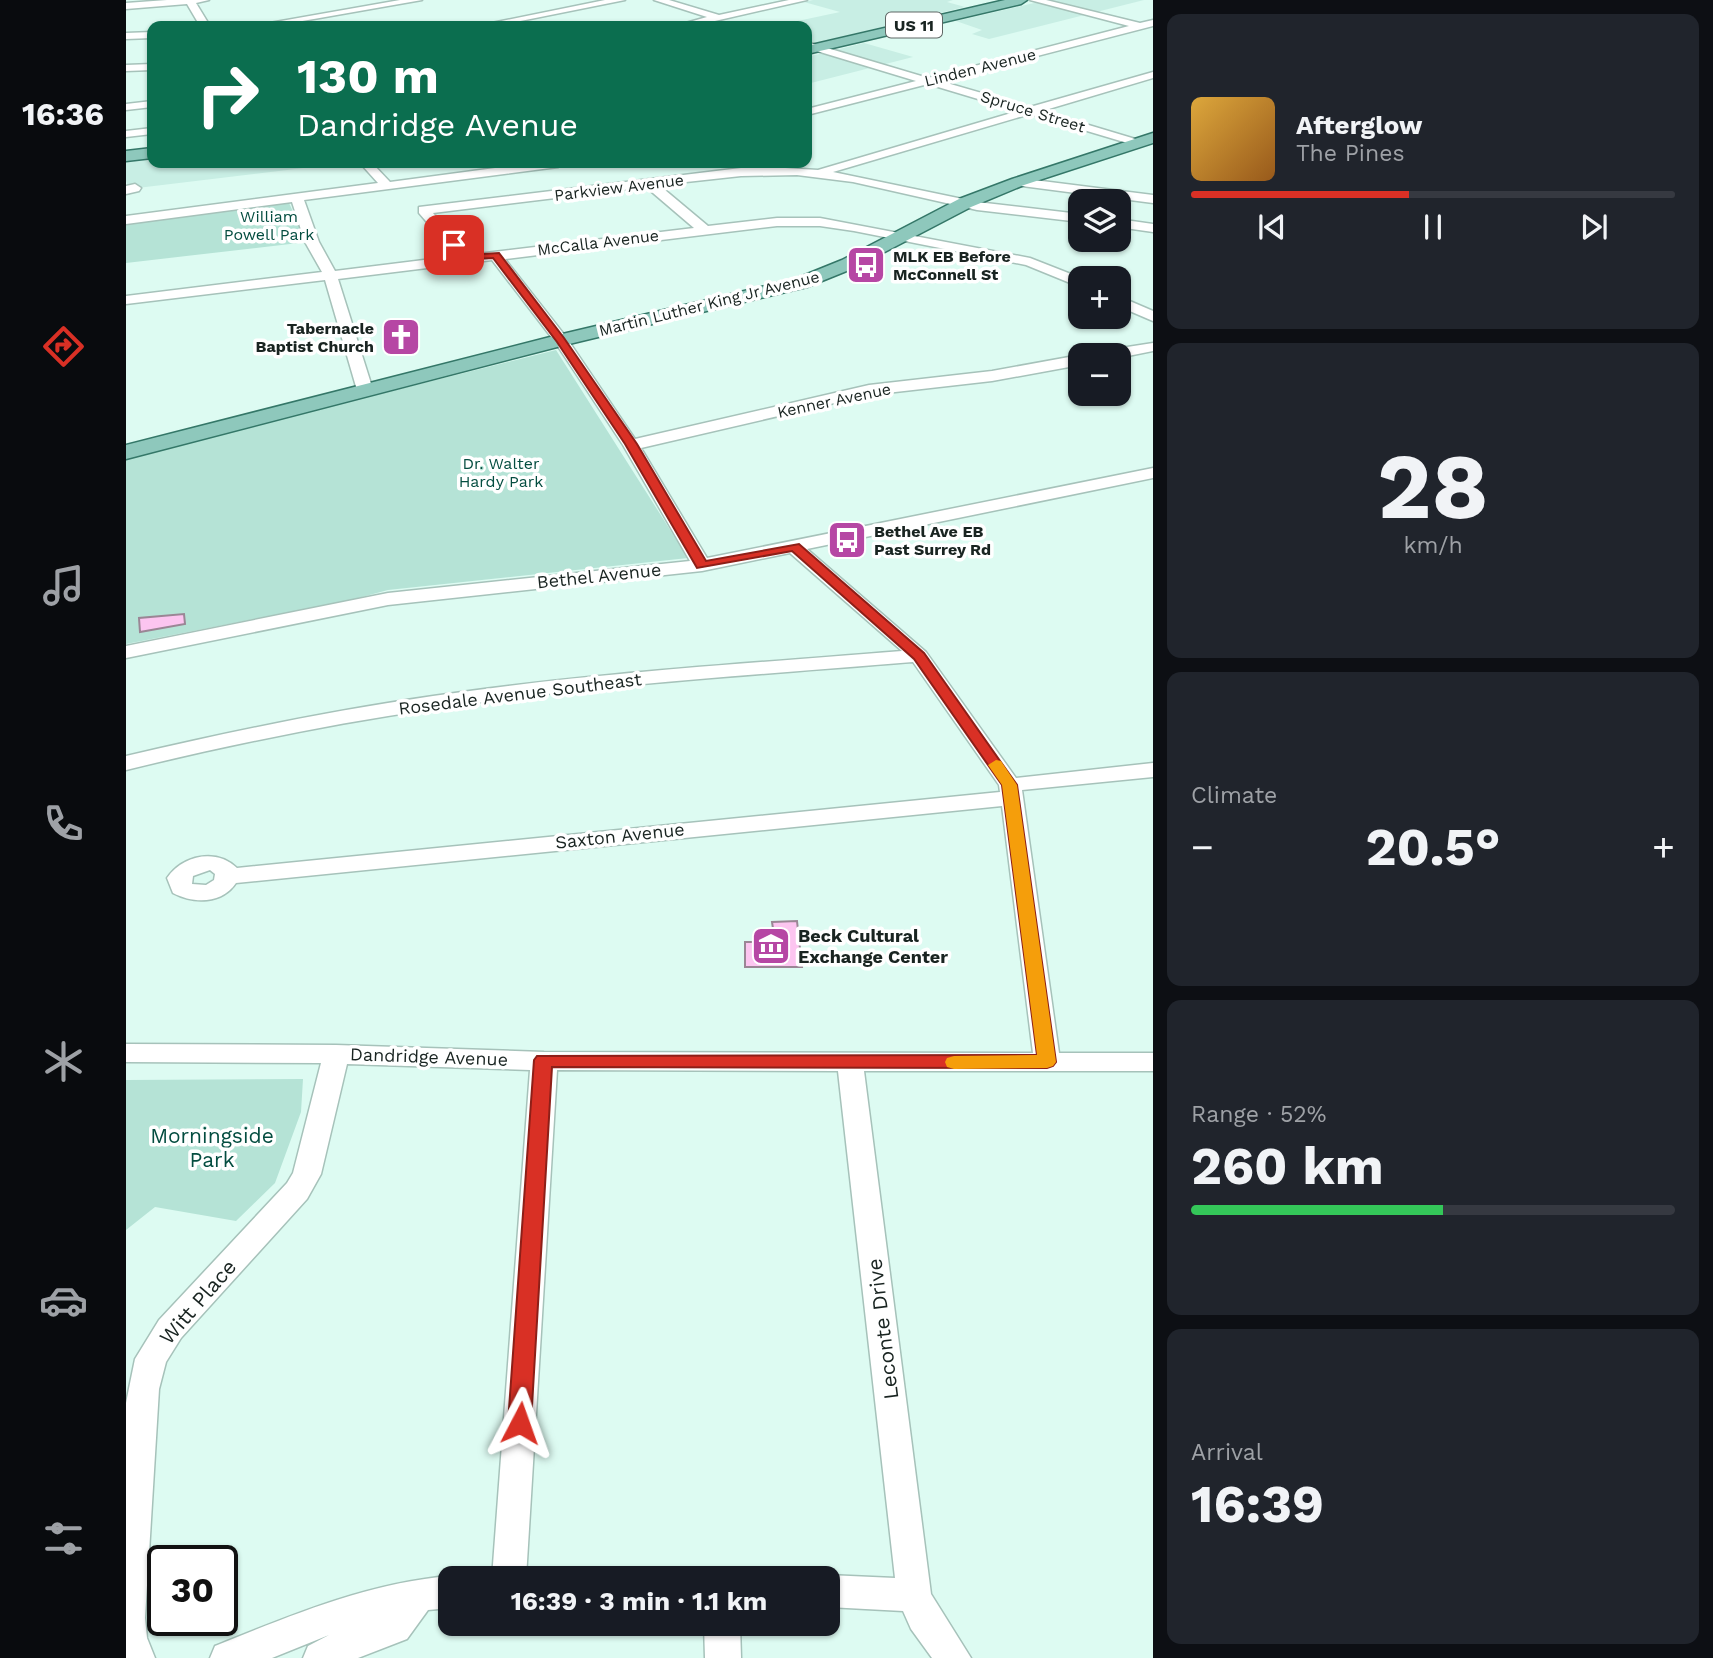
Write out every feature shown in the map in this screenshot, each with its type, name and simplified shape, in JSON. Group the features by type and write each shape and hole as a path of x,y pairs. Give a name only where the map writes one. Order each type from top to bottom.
{"main road":[{"name":"US 11","path":"812,48 1021,0"},
{"name":"Martin Luther King Jr Avenue","path":"126,452 561,340 801,283 827,274 904,237 965,203 1018,182 1146,141"},
{"path":"126,156 147,154"}],"street":[{"path":"126,6 204,0"},
{"path":"376,0 389,5"},
{"path":"294,21 417,0"},
{"path":"509,21 620,0"},
{"path":"659,0 729,21"},
{"path":"704,21 802,0"},
{"path":"1035,0 1153,29"},
{"path":"190,2 202,21"},
{"path":"329,16 343,21"},
{"name":"Linden Avenue","path":"812,111 1153,23"},
{"path":"126,36 147,35"},
{"name":"Spruce Street","path":"812,49 1146,141"},
{"path":"126,68 147,67"},
{"name":"Parkview Avenue","path":"814,174 1153,75"},
{"path":"126,107 147,105"},
{"path":"126,134 147,132"},
{"path":"371,168 386,185"},
{"path":"126,220 519,168"},
{"path":"724,168 736,172"},
{"name":"Parkview Avenue","path":"464,258 424,210 736,172 772,170 814,174 890,186 965,203 1068,216"},
{"path":"1018,182 1074,189"},
{"path":"650,184 703,229"},
{"path":"1131,196 1153,199"},
{"path":"298,198 312,242 330,274 365,390"},
{"name":"McCalla Avenue","path":"126,300 769,222 811,222 904,237 1030,262 1068,278"},
{"path":"1131,225 1153,228"},
{"path":"495,255 561,340 631,444 702,565"},
{"path":"1131,306 1153,317"},
{"path":"1131,351 1153,347"},
{"name":"Kenner Avenue","path":"631,444 869,390 992,376 1068,362"},
{"name":"Bethel Avenue","path":"126,652 388,599 702,565 1153,473"},
{"path":"794,547 919,656 1011,791 1047,1062"},
{"name":"Rosedale Avenue Southeast","path":"126,763 352,715 470,698 722,672 919,656"},
{"name":"Saxton Avenue","path":"228,876 1011,791 1153,770"},
{"name":"Dandridge Avenue","path":"126,1053 850,1063 1153,1062"},
{"name":"Witt Place","path":"137,1658 129,1638 128,1618 143,1389 151,1359 170,1329 297,1191 307,1174 336,1054"},
{"path":"510,1566 544,1060"},
{"name":"Leconte Drive","path":"850,1063 914,1595"},
{"path":"840,1592 914,1595 924,1617 953,1658"},
{"path":"228,1658 374,1604 435,1593"},
{"path":"321,1658 355,1641 394,1627 435,1593"},
{"path":"722,1636 723,1658"}],"shaded area":[{"path":"953,0 947,2 965,7 812,44 812,21 798,21 840,12 804,2"},
{"path":"1047,0 1144,0 989,39 972,34 982,30 956,21"},
{"path":"864,43 913,57 812,83 812,56"},
{"path":"147,160 147,168 303,168 129,189 126,162"}],"green space":[{"name":"William Powell Park","path":"289,203 307,242 126,263 126,224"},
{"name":"Dr. Walter Hardy Park","path":"556,350 688,558 388,590 347,601 126,644 126,457"},
{"name":"Morningside Park","path":"303,1079 301,1112 275,1183 236,1221 155,1207 126,1230 126,1080"}],"building":[{"path":"184,614 185,624 140,632 139,618"},
{"name":"Beck Cultural Exchange Center","path":"797,921 802,967 745,967 745,942 775,942 772,922"}],"slow traffic":[{"path":"954,1062 1047,1062 1010,785 996,765"}],"place":[{"name":"MLK EB Before McConnell St","path":"866,265"},
{"name":"Tabernacle Baptist Church","path":"401,337"},
{"name":"Bethel Ave EB Past Surrey Rd","path":"847,540"},
{"name":"Beck Cultural Exchange Center","path":"771,946"}],"route":[{"path":"454,245 464,258 495,255 561,340 631,444 702,565 794,547 919,656 1010,785 1047,1062 544,1060 520,1423"}]}
